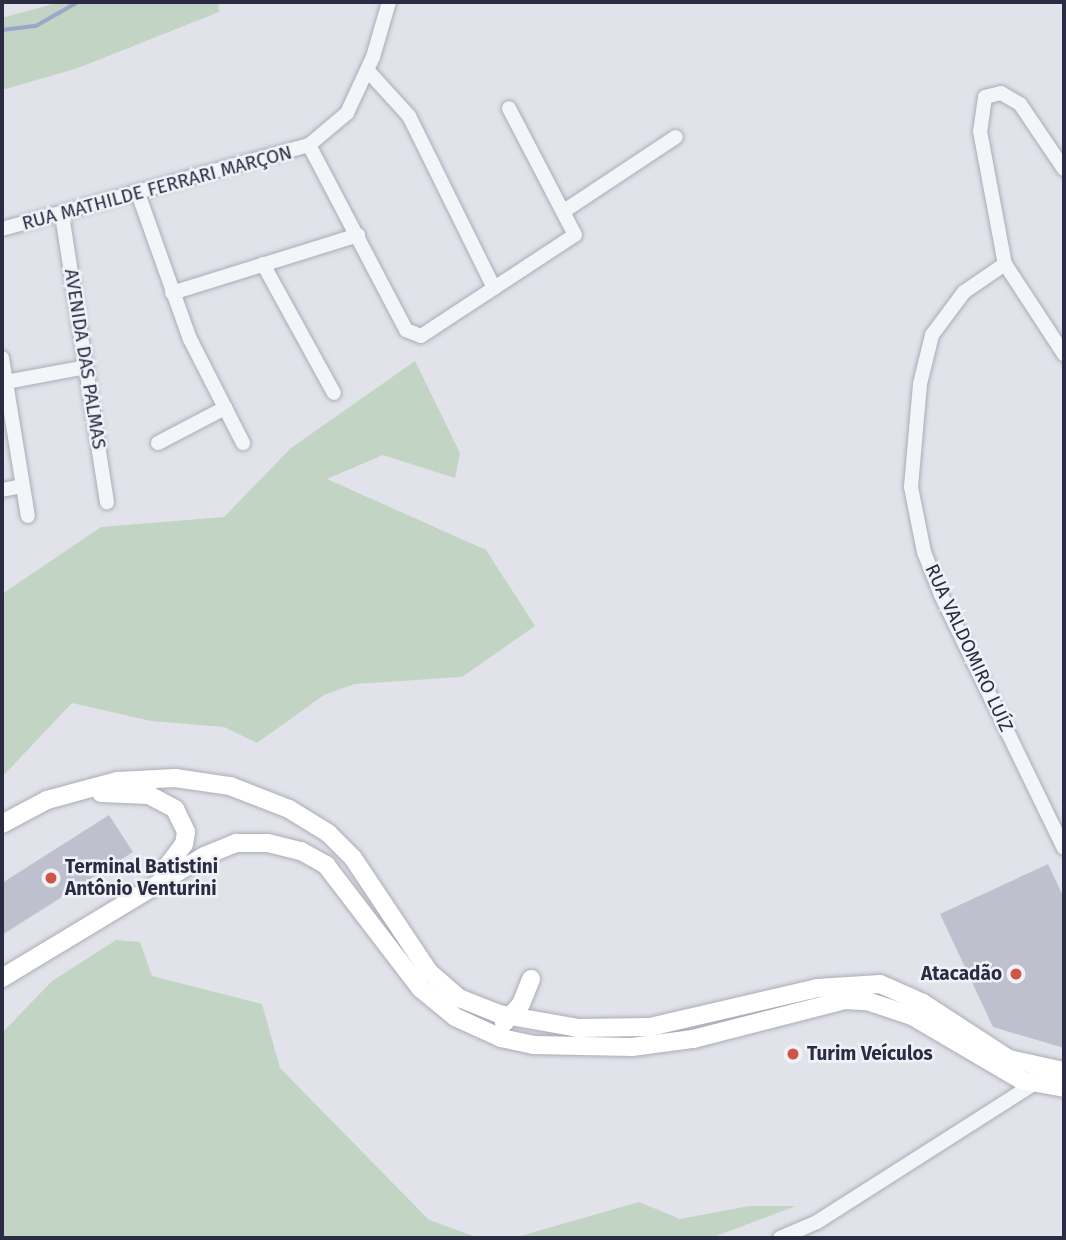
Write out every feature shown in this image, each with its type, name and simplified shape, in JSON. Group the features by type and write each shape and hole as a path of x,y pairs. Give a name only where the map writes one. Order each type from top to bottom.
{"main road":[{"path":"2,824 70,794 117,781 185,779 230,786 289,808 328,833 353,858 429,972 459,998 512,1017 578,1028 650,1027 817,988 880,984 923,1003 1009,1059 1064,1088"},
{"path":"70,794 139,793 168,802 186,832 170,868 88,924"},
{"path":"2,978 88,924 220,848 268,843 301,851 326,865 421,988 454,1017 522,1042 632,1047 693,1039 845,1000 867,1000 912,1016 1000,1070 1040,1077 1064,1071"},
{"path":"390,948 447,998 482,1020 496,1024 512,1017 531,979"}],"street":[{"name":"RUA MATHILDE FERRARI MARÇON","path":"2,229 139,196 309,145 347,113 368,71 389,2"},
{"path":"368,71 409,116 494,288"},
{"path":"1064,169 1020,104 1001,93 985,97 980,131 1005,264 1064,354"},
{"path":"309,145 411,335 421,336 573,238 565,211 509,108"},
{"path":"565,211 676,137"},
{"path":"139,196 172,293 243,443"},
{"name":"AVENIDA DAS PALMAS","path":"62,215 107,503"},
{"path":"172,293 358,234"},
{"path":"263,264 334,393"},
{"name":"RUA VALDOMIRO LUÍZ","path":"1005,264 964,292 932,335 918,397 911,487 924,552 941,595 1064,848"},
{"path":"2,358 6,406 29,516"},
{"path":"6,382 86,367"},
{"path":"158,443 225,408"},
{"path":"2,489 22,486"},
{"path":"780,1238 817,1222 1040,1077"}],"green space":[{"path":"60,2 218,2 219,12 78,68 2,90 2,18"},
{"path":"415,361 460,453 455,478 383,455 327,479 486,550 535,626 462,677 355,684 324,695 257,743 224,727 151,721 72,703 2,777 2,594 101,527 224,517 291,448"},
{"path":"116,940 140,942 152,976 262,1004 280,1068 429,1220 479,1238 2,1238 2,1033 52,981"},
{"path":"639,1202 680,1219 749,1206 796,1206 711,1238 513,1238"}],"building":[{"name":"Terminal Batistini Antônio Venturini","path":"109,815 133,852 2,935 2,883"},
{"name":"Atacadão","path":"1048,864 1064,898 1064,1048 993,1027 940,914"}],"waterway":[{"path":"2,30 36,26 78,2"}],"place":[{"name":"Terminal Batistini Antônio Venturini","path":"51,878"},
{"name":"Atacadão","path":"1016,974"},
{"name":"Turim Veículos","path":"793,1054"}]}
